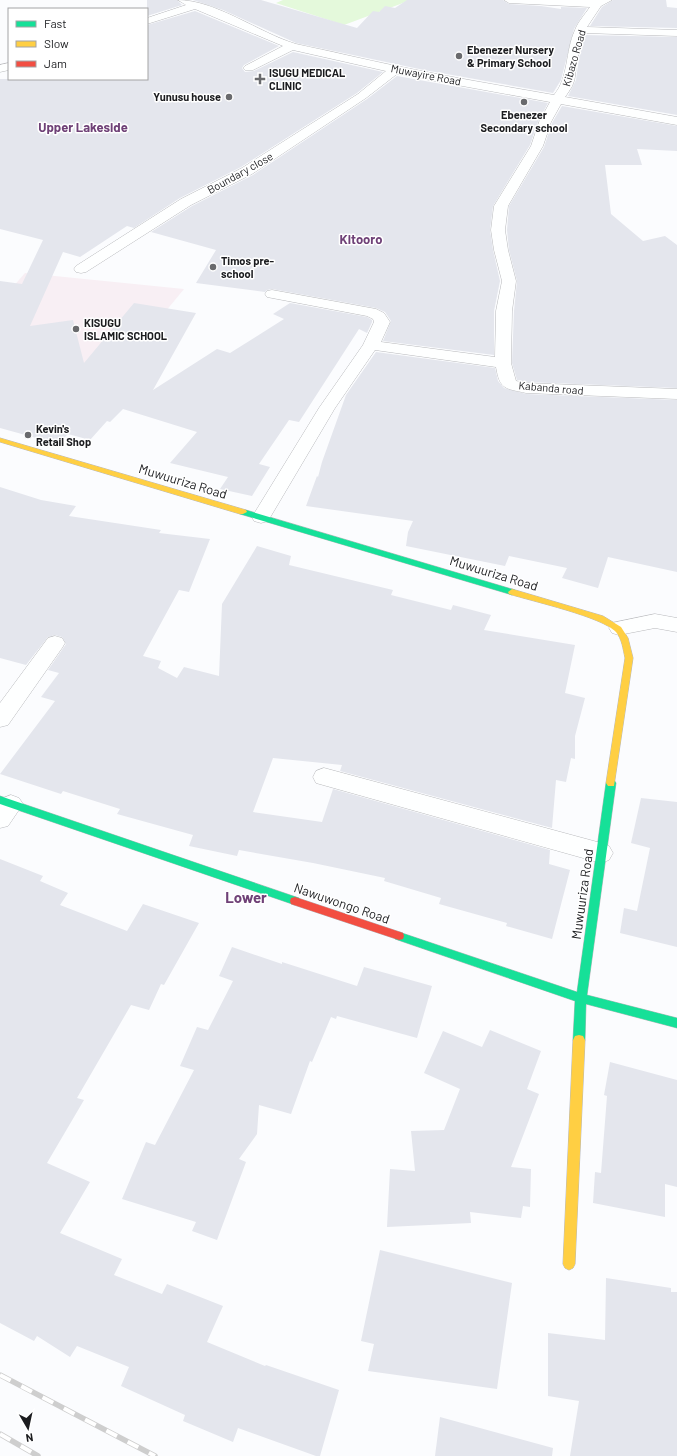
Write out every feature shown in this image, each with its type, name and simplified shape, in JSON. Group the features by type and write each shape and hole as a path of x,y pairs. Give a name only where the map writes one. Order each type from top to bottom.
{"street":[{"name":"Muwayire Road","path":"183,0 235,21 262,35 292,46 395,70 677,121"},
{"path":"509,0 602,2"},
{"name":"Kibazo Road","path":"556,100 566,88 570,78 571,62 580,30 602,2"},
{"path":"148,21 196,5"},
{"path":"580,30 677,33"},
{"path":"249,68 292,46"},
{"name":"Boundary close","path":"81,269 186,202 247,171 362,96 395,70"},
{"name":"Kabanda road","path":"556,100 545,122 538,146 501,206 498,230 501,250 509,281 504,311 503,363 506,379 510,384 526,388 677,394"},
{"path":"261,517 327,408 371,345 382,322 379,316 371,312 272,294"},
{"path":"371,345 503,363"},
{"name":"Muwuuriza Road","path":"0,440 600,618 618,628 627,644 629,658 581,998 569,1264"},
{"path":"618,628 655,621 677,625"},
{"path":"0,718 56,642"},
{"path":"324,777 601,853"},
{"name":"Nawuwongo Road","path":"4,808 581,998 677,1023"}],"shaded area":[{"name":"KISUGU ISLAMIC SCHOOL","path":"25,273 184,289 109,380 0,356 0,302"}],"green space":[{"path":"283,0 411,0 344,25 276,3"}],"building":[{"path":"147,0 177,0 182,5 148,16"},
{"path":"193,0 261,0 357,28 373,11 379,12 385,6 395,8 407,0 503,0 509,4 561,9 561,7 587,8 574,29 561,80 553,93 424,70 296,43 223,10"},
{"path":"613,0 666,0 667,7 677,8 677,28 590,26 602,7"},
{"path":"195,11 279,46 244,65 242,68 245,72 254,71 293,52 383,72 357,93 241,167 180,198 134,228 127,226 80,257 63,252 30,326 73,320 84,363 134,303 196,313 153,390 217,349 230,353 284,319 273,314 290,303 367,317 372,320 367,333 359,329 299,422 289,420 259,464 270,467 252,496 220,489 228,477 170,463 197,432 123,409 110,422 107,421 90,440 68,434 58,444 0,428 0,281 22,284 43,240 0,229 0,79 148,80 148,25"},
{"path":"585,35 677,37 677,115 568,96 576,80 579,58"},
{"path":"397,76 548,103 538,122 530,145 493,206 490,230 500,281 494,311 494,355 383,341 391,321 385,312 376,308 272,289 265,292 196,283 216,250 151,232 192,206 253,175 367,99"},
{"path":"562,106 677,126 677,151 637,149 642,165 605,165 611,214 643,241 665,236 677,245 677,388 526,382 517,380 512,363 517,281 509,250 507,230 509,206 544,147 552,123"},
{"path":"376,352 495,368 498,381 504,388 526,394 677,400 677,572 608,557 598,588 562,578 567,568 509,556 505,566 406,546 408,532 413,521 306,506 317,476 318,477 346,395"},
{"path":"0,487 41,500 76,506 69,516 161,530 159,533 210,539 189,592 179,590 143,656 161,661 158,668 177,678 184,667 219,676 222,604 257,546 291,556 289,565 393,590 391,595 451,610 453,605 491,615 484,630 575,645 565,693 585,698 575,736 575,759 571,758 566,782 556,780 552,828 340,771 342,765 273,758 253,812 322,822 333,789 550,850 549,864 570,870 552,939 506,926 507,923 439,904 441,898 384,881 385,878 239,850 237,856 189,846 193,835 117,814 120,809 63,791 61,794 0,774 55,701 41,697 59,673 48,670 66,644 62,637 55,635 48,637 26,665 0,658"},
{"path":"641,798 677,802 677,947 620,933 624,908 637,911 650,848 631,843"},
{"path":"0,859 43,876 40,881 68,893 60,905 127,931 143,904 199,923 164,985 161,984 149,1010 131,1005 77,1098 84,1100 47,1163 90,1182 60,1233 122,1259 114,1275 162,1294 167,1284 223,1306 207,1342 265,1366 266,1365 339,1390 320,1456 316,1456 238,1428 233,1442 183,1421 185,1415 121,1386 129,1367 77,1346 70,1357 37,1336 34,1341 0,1323"},
{"path":"232,947 282,964 282,962 357,986 364,967 432,986 417,1038 337,1016 336,1019 331,1017 312,1062 310,1061 291,1114 259,1105 257,1134 239,1159 246,1162 217,1240 192,1231 196,1222 122,1199 146,1142 155,1145 194,1070 180,1066 197,1027 208,1030 233,981 219,976"},
{"path":"490,1030 541,1051 527,1089 539,1094 511,1167 531,1169 530,1207 523,1206 521,1218 470,1212 471,1223 387,1227 390,1169 415,1171 411,1131 444,1130 460,1089 424,1073 443,1031 482,1047"},
{"path":"610,1062 677,1080 677,1187 665,1184 665,1217 593,1203 595,1172 601,1173 607,1096 604,1095"},
{"path":"380,1250 512,1283 497,1389 368,1371 374,1344 361,1341"},
{"path":"606,1278 671,1288 671,1292 677,1292 677,1456 570,1456 579,1401 548,1396 548,1333 605,1340"},
{"path":"440,1417 553,1448 552,1456 435,1456"}],"railway":[{"path":"0,1375 155,1456"},
{"path":"0,1434 38,1456"}],"traffic: fast":[{"path":"243,512 512,592"},
{"path":"579,1040 581,998 611,783"},
{"path":"0,800 295,901"},
{"path":"399,936 581,998 677,1023"}],"traffic: slow":[{"path":"0,440 243,512"},
{"path":"512,592 600,618 618,629 624,638 629,658 611,783"},
{"path":"569,1264 579,1040"}],"traffic: jam":[{"path":"295,901 399,936"}],"place":[{"name":"Ebenezer Nursery & Primary School","path":"459,56"},
{"name":"ISUGU MEDICAL CLINIC","path":"260,79"},
{"name":"Yunusu house","path":"229,97"},
{"name":"Ebenezer Secondary school","path":"524,102"},
{"name":"Timos pre- school","path":"213,267"},
{"name":"KISUGU ISLAMIC SCHOOL","path":"76,329"},
{"name":"Kevin's Retail Shop","path":"28,435"}],"district":[{"name":"Upper Lakeside","path":"83,127"},
{"name":"Kitooro","path":"361,239"},
{"name":"Lower","path":"246,898"}]}
